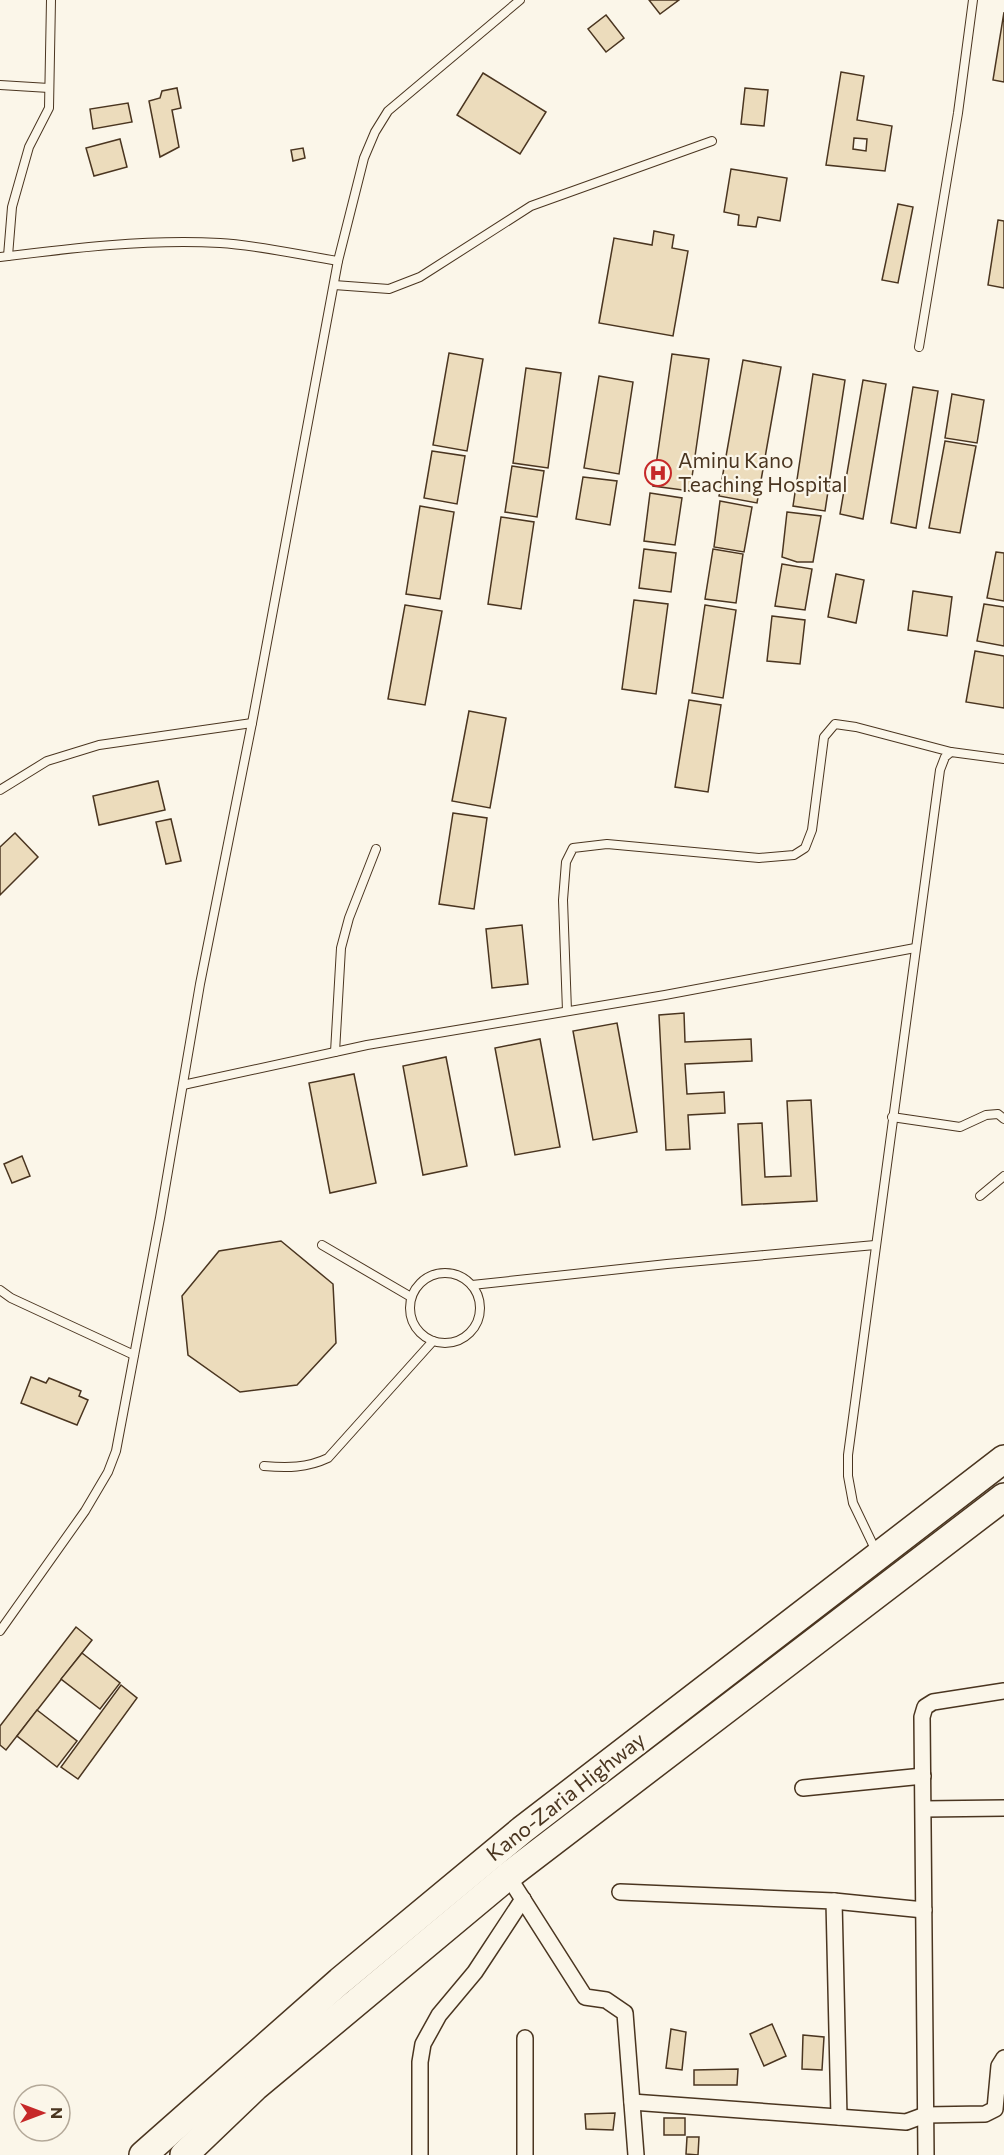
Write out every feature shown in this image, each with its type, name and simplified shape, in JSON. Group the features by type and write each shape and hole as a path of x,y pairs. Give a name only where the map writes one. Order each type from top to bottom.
{"highway":[{"name":"Kano-Zaria Highway","path":"143,2155 340,1981 522,1830 1004,1459"},
{"name":"Kano-Zaria Highway","path":"184,2155 255,2087 508,1876 1004,1497"}],"street":[{"path":"926,2155 922,1717 925,1707 933,1702 1004,1691"},
{"path":"803,1788 923,1776"},
{"path":"924,1809 1004,1808"},
{"path":"508,1876 585,1997 606,2000 626,2013 636,2155"},
{"path":"620,1892 834,1901 924,1910"},
{"path":"420,2155 420,2062 423,2044 439,2015 476,1972 522,1899"},
{"path":"834,1901 839,2117"},
{"path":"525,2038 525,2155"},
{"path":"632,2102 906,2122 925,2115 991,2112 995,2109 999,2066 1004,2058"}],"lane":[{"path":"51,0 49,108 29,147 12,207 4,256 135,243 178,242 222,243 338,261"},
{"path":"0,1631 85,1511 108,1472 116,1451 200,984 252,723 338,261 364,158 375,132 388,111 520,0"},
{"path":"919,347 958,113 972,0"},
{"path":"0,85 49,88"},
{"path":"334,285 389,289 420,277 531,206 712,141"},
{"path":"0,790 47,761 99,745 252,723"},
{"path":"567,1011 563,900 566,862 573,848 607,844 759,858 794,855 805,848 812,830 824,737 836,724 856,727 951,752 1004,759"},
{"path":"878,1555 853,1503 848,1476 851,1422 940,770 945,756 951,752"},
{"path":"335,1052 341,948 349,918 376,849"},
{"path":"183,1085 335,1052 915,948"},
{"path":"892,1117 960,1127 986,1115 998,1114 1004,1119"},
{"path":"980,1196 1004,1176"},
{"path":"322,1245 411,1298"},
{"path":"472,1285 875,1245"},
{"path":"439,1273 458,1274 472,1285 480,1302 479,1320 468,1335 452,1343 433,1341 418,1331 411,1314 411,1298 423,1280 439,1273"},
{"path":"0,1290 11,1298 134,1355"},
{"path":"264,1466 289,1468 313,1465 328,1458 433,1341"}],"building":[{"path":"649,0 679,0 660,14"},
{"path":"1004,12 1004,82 993,80"},
{"path":"606,15 624,38 606,52 588,29"},
{"path":"841,72 864,76 857,120 892,126 885,171 826,165","holes":["854,138 867,139 866,151 853,149"]},
{"path":"483,73 546,112 520,154 457,115"},
{"path":"177,88 181,108 172,110 179,147 160,157 149,101 160,98 162,91"},
{"path":"745,88 768,90 764,126 741,124"},
{"path":"128,103 132,122 93,129 90,109"},
{"path":"120,139 127,167 94,176 86,148"},
{"path":"303,148 305,158 293,161 291,150"},
{"path":"731,169 787,178 780,221 758,217 756,227 738,225 739,215 724,212"},
{"path":"898,204 913,207 898,283 882,280"},
{"path":"998,220 1004,221 1004,288 988,285"},
{"path":"654,231 674,235 672,248 688,251 673,336 599,323 614,238 652,245"},
{"path":"449,353 483,359 467,451 433,445"},
{"path":"672,354 709,359 690,491 653,486"},
{"path":"743,360 781,367 757,503 719,496"},
{"path":"526,368 561,373 548,468 513,463"},
{"path":"813,374 845,380 825,511 793,506"},
{"path":"599,376 633,382 619,474 584,468"},
{"path":"863,380 886,384 863,519 840,514"},
{"path":"913,387 938,391 916,528 891,523"},
{"path":"952,394 984,400 977,443 945,438"},
{"path":"945,441 976,446 960,533 929,528"},
{"path":"432,451 465,456 457,504 424,498"},
{"path":"512,466 544,471 537,517 505,512"},
{"path":"583,477 617,481 610,525 576,519"},
{"path":"650,493 682,498 675,545 644,541"},
{"path":"720,501 752,507 744,552 714,547"},
{"path":"420,506 454,512 440,599 406,594"},
{"path":"787,512 821,516 813,562 797,562 782,557"},
{"path":"501,517 534,522 521,609 488,604"},
{"path":"644,549 676,553 671,592 639,588"},
{"path":"713,549 743,554 736,603 705,599"},
{"path":"996,552 1004,553 1004,601 987,598"},
{"path":"782,564 812,569 805,610 775,606"},
{"path":"836,574 864,580 856,623 828,617"},
{"path":"913,591 952,597 947,636 908,630"},
{"path":"634,600 668,604 656,694 622,689"},
{"path":"984,604 1004,607 1004,646 977,641"},
{"path":"405,605 442,611 425,705 388,699"},
{"path":"705,605 736,610 723,698 692,693"},
{"path":"772,616 805,620 800,664 767,661"},
{"path":"975,651 1004,656 1004,708 966,702"},
{"path":"689,700 721,705 708,792 675,787"},
{"path":"469,711 506,718 490,808 452,801"},
{"path":"158,781 165,810 99,825 93,796"},
{"path":"453,813 487,818 474,909 439,904"},
{"path":"171,819 181,861 166,864 156,822"},
{"path":"15,833 38,857 0,895 0,847"},
{"path":"522,925 528,984 492,988 486,929"},
{"path":"684,1013 685,1042 751,1039 752,1061 685,1064 687,1094 724,1092 725,1113 688,1115 690,1149 666,1150 659,1015"},
{"path":"617,1023 637,1132 593,1140 573,1031"},
{"path":"540,1039 560,1147 515,1155 495,1048"},
{"path":"446,1057 467,1166 423,1175 403,1066"},
{"path":"354,1074 376,1183 330,1193 309,1083"},
{"path":"811,1100 817,1201 742,1205 738,1124 762,1123 765,1177 791,1176 787,1101"},
{"path":"22,1156 30,1176 12,1183 4,1164"},
{"path":"281,1241 333,1284 336,1343 297,1385 240,1392 188,1355 182,1296 219,1251"},
{"path":"31,1377 46,1383 49,1378 81,1391 79,1396 88,1400 77,1425 21,1403"},
{"path":"76,1627 92,1640 6,1750 0,1745 0,1726"},
{"path":"82,1653 120,1683 100,1709 61,1679"},
{"path":"121,1685 137,1698 78,1779 61,1767"},
{"path":"37,1710 77,1741 57,1767 17,1736"},
{"path":"772,2024 786,2056 764,2066 750,2034"},
{"path":"671,2029 686,2032 682,2070 666,2068"},
{"path":"803,2035 824,2037 822,2070 802,2069"},
{"path":"738,2069 737,2085 694,2085 694,2070"},
{"path":"615,2113 613,2130 586,2129 585,2114"},
{"path":"664,2118 685,2118 685,2135 664,2135"},
{"path":"687,2137 699,2137 698,2155 686,2154"}],"place":[{"name":"Aminu Kano Teaching Hospital","path":"658,473"}]}
